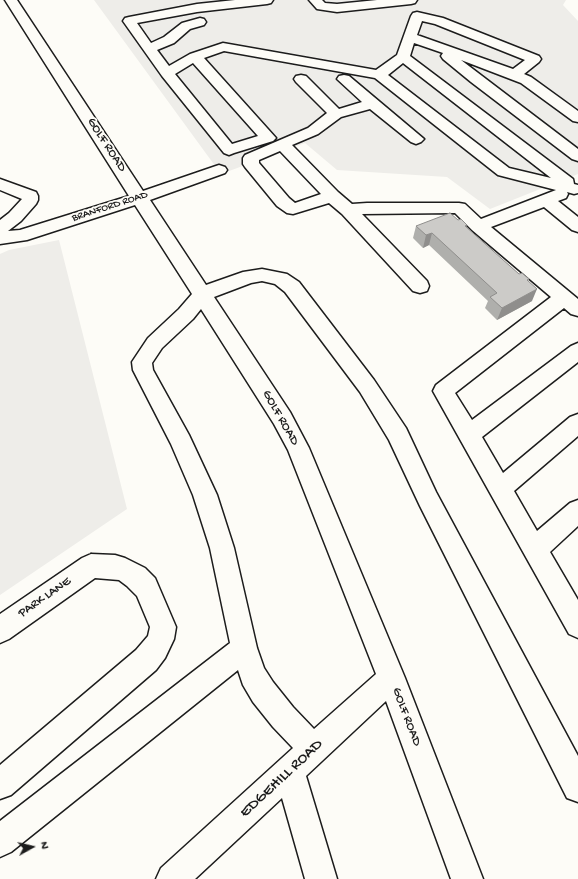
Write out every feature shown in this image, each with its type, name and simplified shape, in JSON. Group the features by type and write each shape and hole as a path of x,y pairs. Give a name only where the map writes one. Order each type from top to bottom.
{"street":[{"name":"GOLF ROAD","path":"11,0 282,418 298,448 391,678 467,879"},
{"path":"195,57 268,138 229,150 167,73 129,21 172,6 267,0"},
{"path":"315,0 321,6 337,8 411,0"},
{"path":"197,4 200,22 224,47"},
{"path":"379,75 403,57 417,16 439,21 534,59 515,75"},
{"path":"149,48 169,40 186,26 200,22"},
{"path":"409,37 437,46 526,80 578,118"},
{"path":"437,46 476,79 578,156"},
{"path":"167,73 195,57 224,47 379,75 504,172 576,188"},
{"path":"403,57 576,188"},
{"path":"301,79 336,114"},
{"path":"344,80 416,139"},
{"path":"332,196 293,208 283,202 251,164 251,158 313,131 336,114 372,104"},
{"path":"282,144 332,196 348,210 420,286"},
{"name":"BRANFORD ROAD","path":"0,238 21,236 140,198 219,170"},
{"path":"0,184 30,196 30,200 0,229"},
{"path":"478,226 576,188"},
{"path":"546,200 578,225"},
{"path":"348,210 367,208 459,208 478,226 570,303 443,391 577,622"},
{"path":"314,748 282,717 263,692 253,675 244,648 222,548 205,495 181,442 143,370 142,362 155,343 186,314 202,294 249,277 262,276 281,279 292,287 367,386 398,435 428,500 513,660 578,787"},
{"path":"469,435 578,351"},
{"path":"500,489 578,423"},
{"path":"535,549 578,511"},
{"name":"PARK LANE","path":"0,630 91,566 115,567 125,570 136,577 146,587 163,627 161,639 156,649 146,660 0,784"},
{"path":"0,841 244,648"},
{"name":"EDGEHILL ROAD","path":"172,879 391,678"},
{"path":"290,772 321,879"}],"shaded area":[{"path":"94,0 566,0 563,5 578,21 578,174 490,209 447,177 337,170 305,143 221,174"},
{"path":"59,240 127,509 0,595 0,254 9,250"}],"building":[{"path":"450,213 458,220 461,219 467,225 465,226 519,274 522,273 529,279 527,280 537,289 502,308 490,297 497,293 432,233 426,235 416,226"}]}
